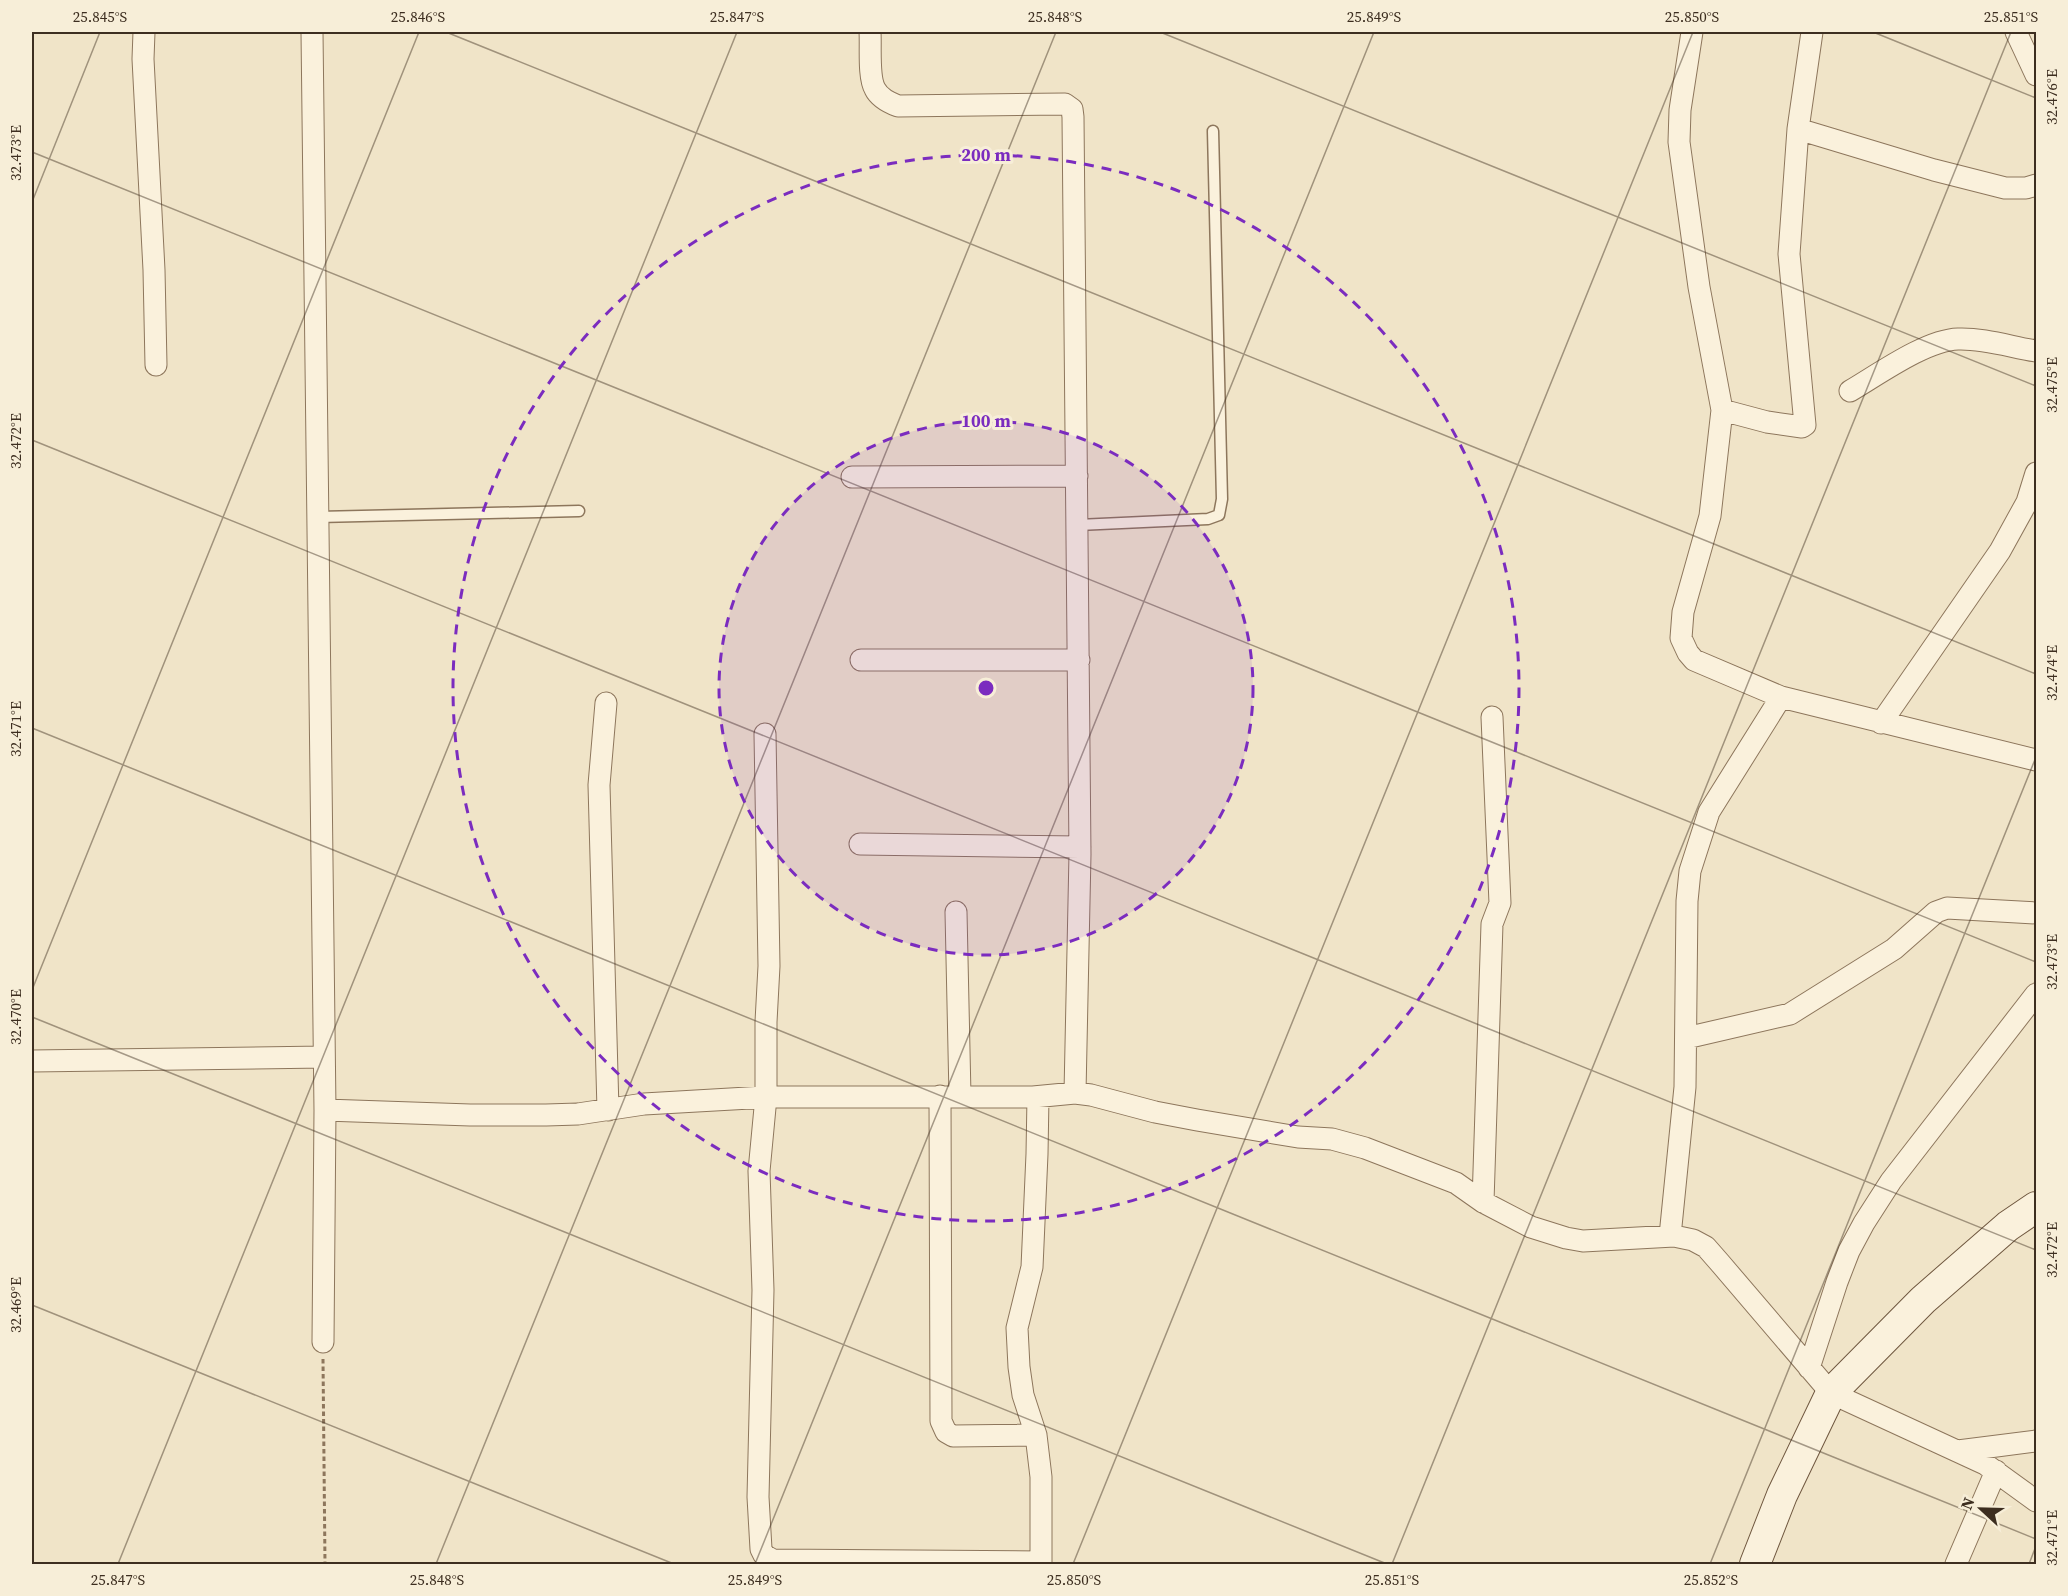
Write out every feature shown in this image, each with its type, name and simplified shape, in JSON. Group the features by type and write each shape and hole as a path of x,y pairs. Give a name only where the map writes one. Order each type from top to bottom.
{"street":[{"path":"144,32 143,59 154,270 156,365"},
{"path":"312,32 325,1110 323,1342"},
{"path":"870,32 872,78 875,90 888,102 898,106 1065,104 1072,109 1074,117 1080,847 1075,1093"},
{"path":"1692,32 1680,110 1679,142 1699,287 1722,410 1710,516 1683,612 1681,639 1694,660 1781,697 2037,760"},
{"path":"1722,410 1767,422 1802,427 1805,425 1789,254 1798,129 1812,32"},
{"path":"2016,32 2037,75"},
{"path":"1798,129 1934,170 2006,188 2026,188 2037,185"},
{"path":"1850,391 1924,348 1940,342 1958,339 2037,351"},
{"path":"1881,723 2000,551 2027,502 2037,473"},
{"path":"852,477 1077,476"},
{"path":"861,660 1079,660"},
{"path":"1670,1236 1684,1087 1687,901 1690,871 1709,812 1781,697"},
{"path":"606,703 599,785 608,1110"},
{"path":"1483,1202 1492,924 1500,903 1492,717"},
{"path":"765,734 769,966 766,1097 759,1172 763,1290 758,1497 760,1549 764,1555 773,1560 1041,1563 1041,1477 1036,1435 1023,1395 1017,1328 1032,1267 1038,1097"},
{"path":"860,844 1080,847"},
{"path":"1686,1038 1790,1014 1894,949 1936,912 1947,908 2037,913"},
{"path":"956,912 941,1421 946,1432 952,1436 1036,1435"},
{"path":"1809,1368 1837,1282 1849,1251 1864,1223 1891,1181 2037,994"},
{"path":"32,1061 324,1057"},
{"path":"325,1110 470,1115 578,1114 644,1104 766,1097 1038,1097 1075,1093 1197,1120 1298,1137 1332,1139 1365,1148 1456,1183 1483,1202 1531,1227 1566,1238 1593,1241 1670,1236 1693,1240 1706,1248 1831,1393 1985,1464 2037,1501"},
{"path":"1755,1564 1782,1496 1831,1393 1923,1300 2008,1226 2037,1207"},
{"path":"1957,1451 2037,1441"},
{"path":"1956,1564 1996,1471"}],"lane":[{"path":"1078,525 1208,519 1219,515 1222,499 1213,131"},
{"path":"318,517 579,511"}],"path":[{"path":"323,1342 324,1564"}]}
